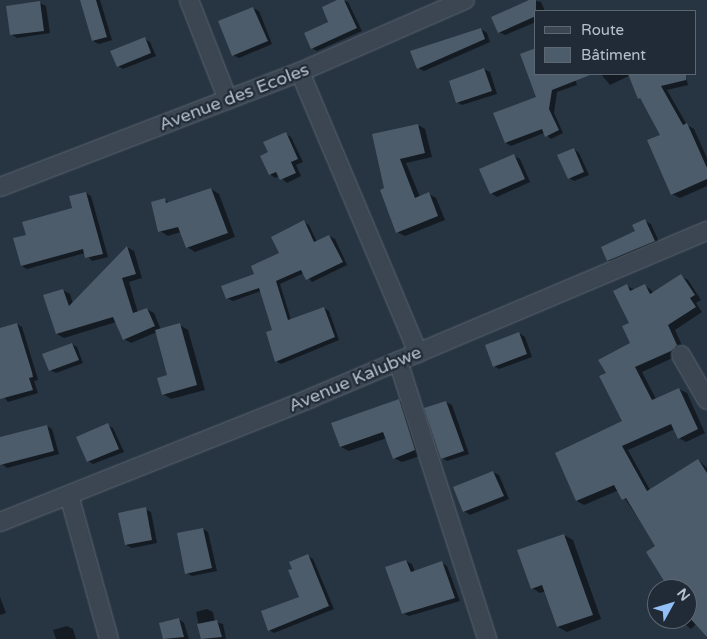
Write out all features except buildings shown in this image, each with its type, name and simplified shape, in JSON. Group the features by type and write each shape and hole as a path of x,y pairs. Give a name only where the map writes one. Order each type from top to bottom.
{"street":[{"path":"189,0 228,100"},
{"name":"Avenue des Ecoles","path":"0,187 300,72 454,2"},
{"path":"300,72 418,353"},
{"name":"Avenue Kalubwe","path":"0,522 418,353 707,231"},
{"path":"681,355 707,400"},
{"path":"398,361 487,639"},
{"path":"69,495 109,639"}]}
